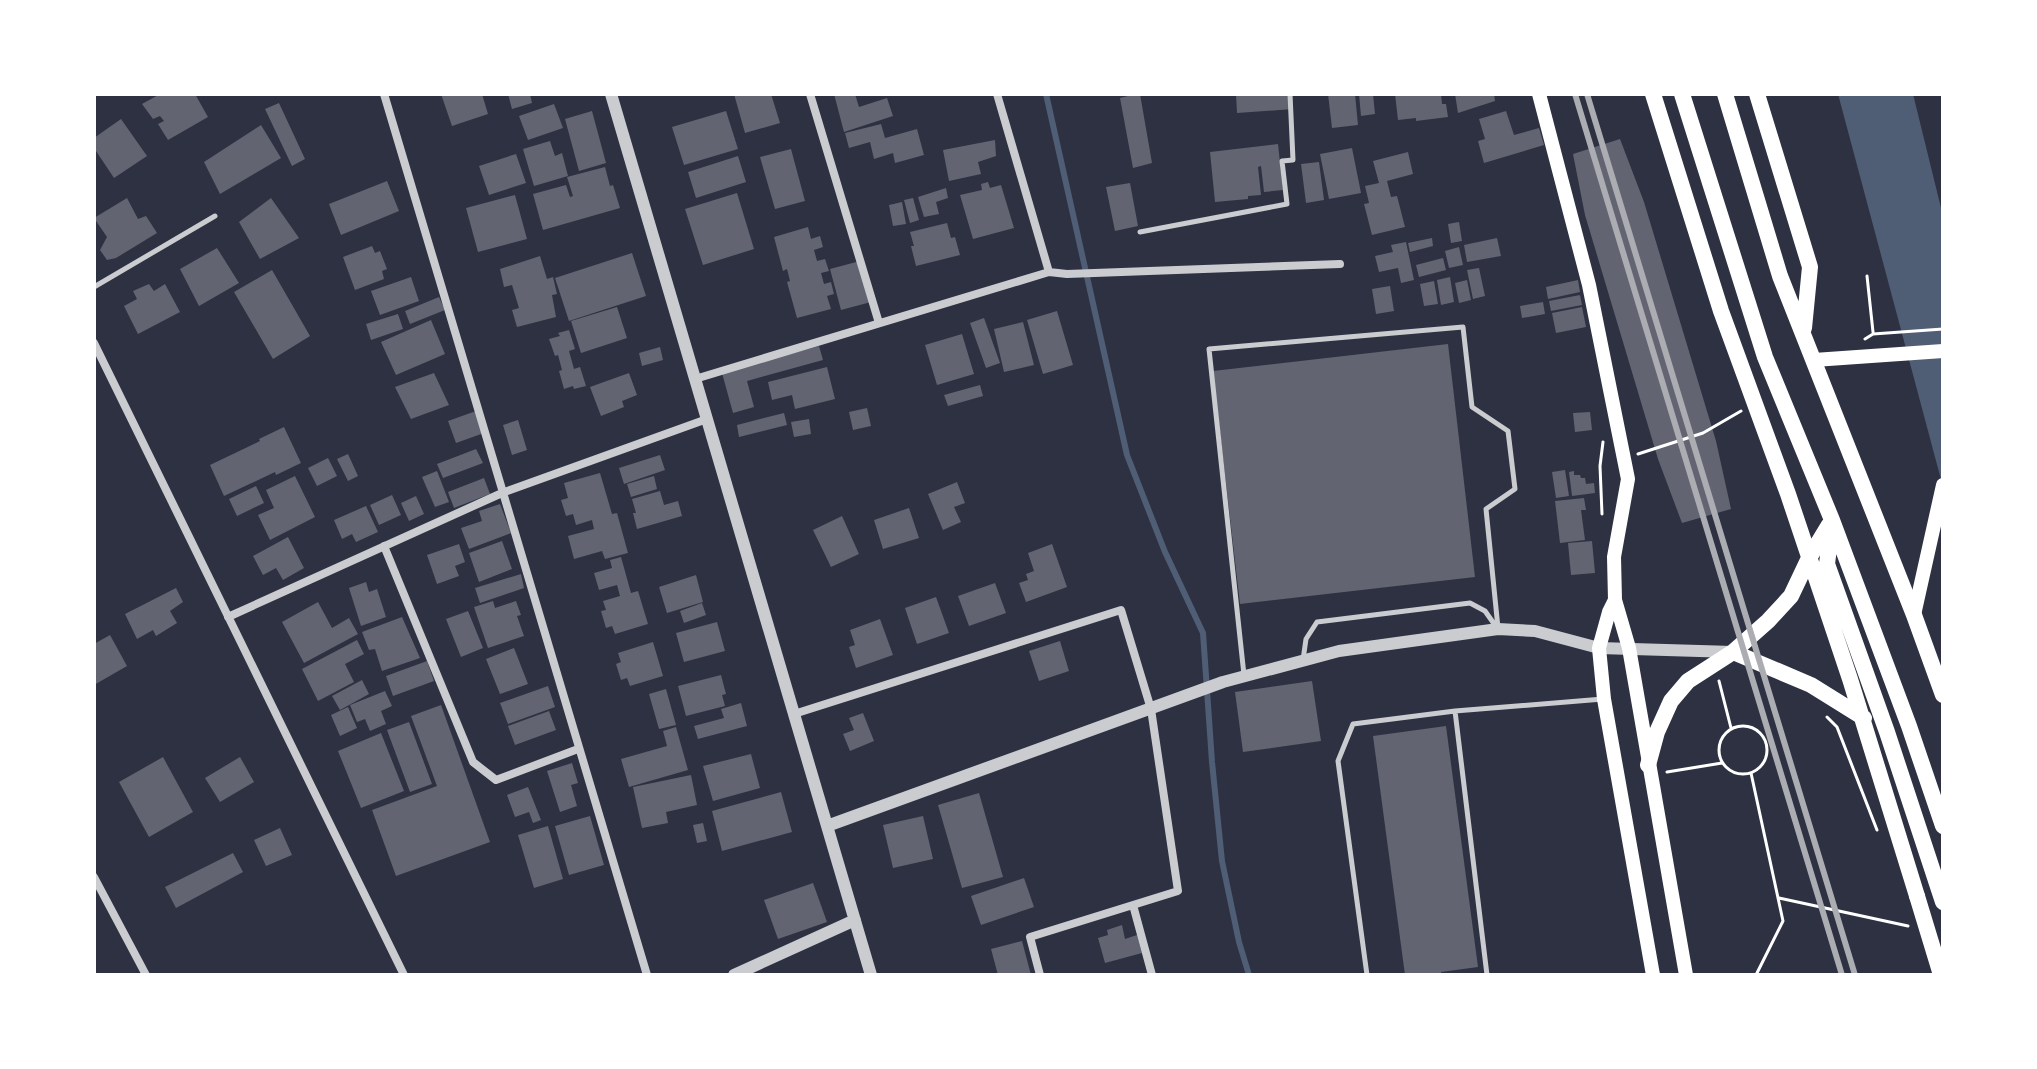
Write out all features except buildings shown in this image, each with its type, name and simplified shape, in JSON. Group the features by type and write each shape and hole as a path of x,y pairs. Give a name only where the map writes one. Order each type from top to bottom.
{"main road":[{"path":"1539,94 1589,285 1628,479 1614,557 1615,600 1629,648 1686,975"},
{"path":"1653,94 1721,311 1788,494 1862,717 1941,975"},
{"path":"1682,94 1765,357 1832,520 1943,826"},
{"path":"1725,94 1780,276 1943,695"},
{"path":"1757,94 1810,267 1803,334"},
{"path":"1814,360 1943,351"},
{"path":"1914,615 1942,488"},
{"path":"1648,765 1657,732 1671,701 1688,681 1733,652 1791,596 1832,520"},
{"path":"1832,520 1827,564 1941,895"},
{"path":"1615,600 1599,648 1604,699 1653,975"},
{"path":"1733,652 1811,685 1887,732"}],"street":[{"path":"384,94 647,975"},
{"path":"611,94 871,975"},
{"path":"810,94 879,323"},
{"path":"997,94 1049,272"},
{"path":"695,379 1049,272 1067,274 1340,264"},
{"path":"94,343 404,975"},
{"path":"228,617 502,493 707,419"},
{"path":"384,546 473,762 496,780 578,749"},
{"path":"794,714 1121,610 1151,709 1178,891 1030,937 1040,975"},
{"path":"827,826 1223,682 1339,651 1498,629 1535,631 1599,648 1733,652"},
{"path":"94,877 146,975"},
{"path":"1133,905 1152,975"},
{"path":"734,975 855,920"}],"lane":[{"path":"1140,232 1287,204 1282,161 1293,160 1290,94"},
{"path":"94,287 215,216"},
{"path":"1244,675 1209,349 1463,327 1472,407 1508,431 1515,489 1486,509 1498,629"},
{"path":"1303,660 1306,639 1317,622 1470,603 1485,611 1498,629"},
{"path":"1367,975 1338,761 1353,724 1455,711 1604,699"},
{"path":"1455,711 1487,975"}],"path":[{"path":"1867,276 1873,334"},
{"path":"1600,466 1602,514"},
{"path":"1719,680 1731,728"},
{"path":"1819,708 1837,727 1881,841"},
{"path":"1747,725 1765,739 1768,747 1764,763 1751,773 1735,774 1722,763 1718,748 1731,728 1747,725"},
{"path":"1669,782 1667,772 1722,763"},
{"path":"1751,773 1783,921 1756,975"},
{"path":"1779,898 1915,927"}],"water":[{"path":"1838,94 1913,94 1943,216 1943,487"}],"waterway":[{"path":"1046,94 1127,455 1165,552 1203,633 1222,861 1249,975"}],"railway":[{"path":"1575,94 1842,975"},
{"path":"1587,94 1855,975"}]}
